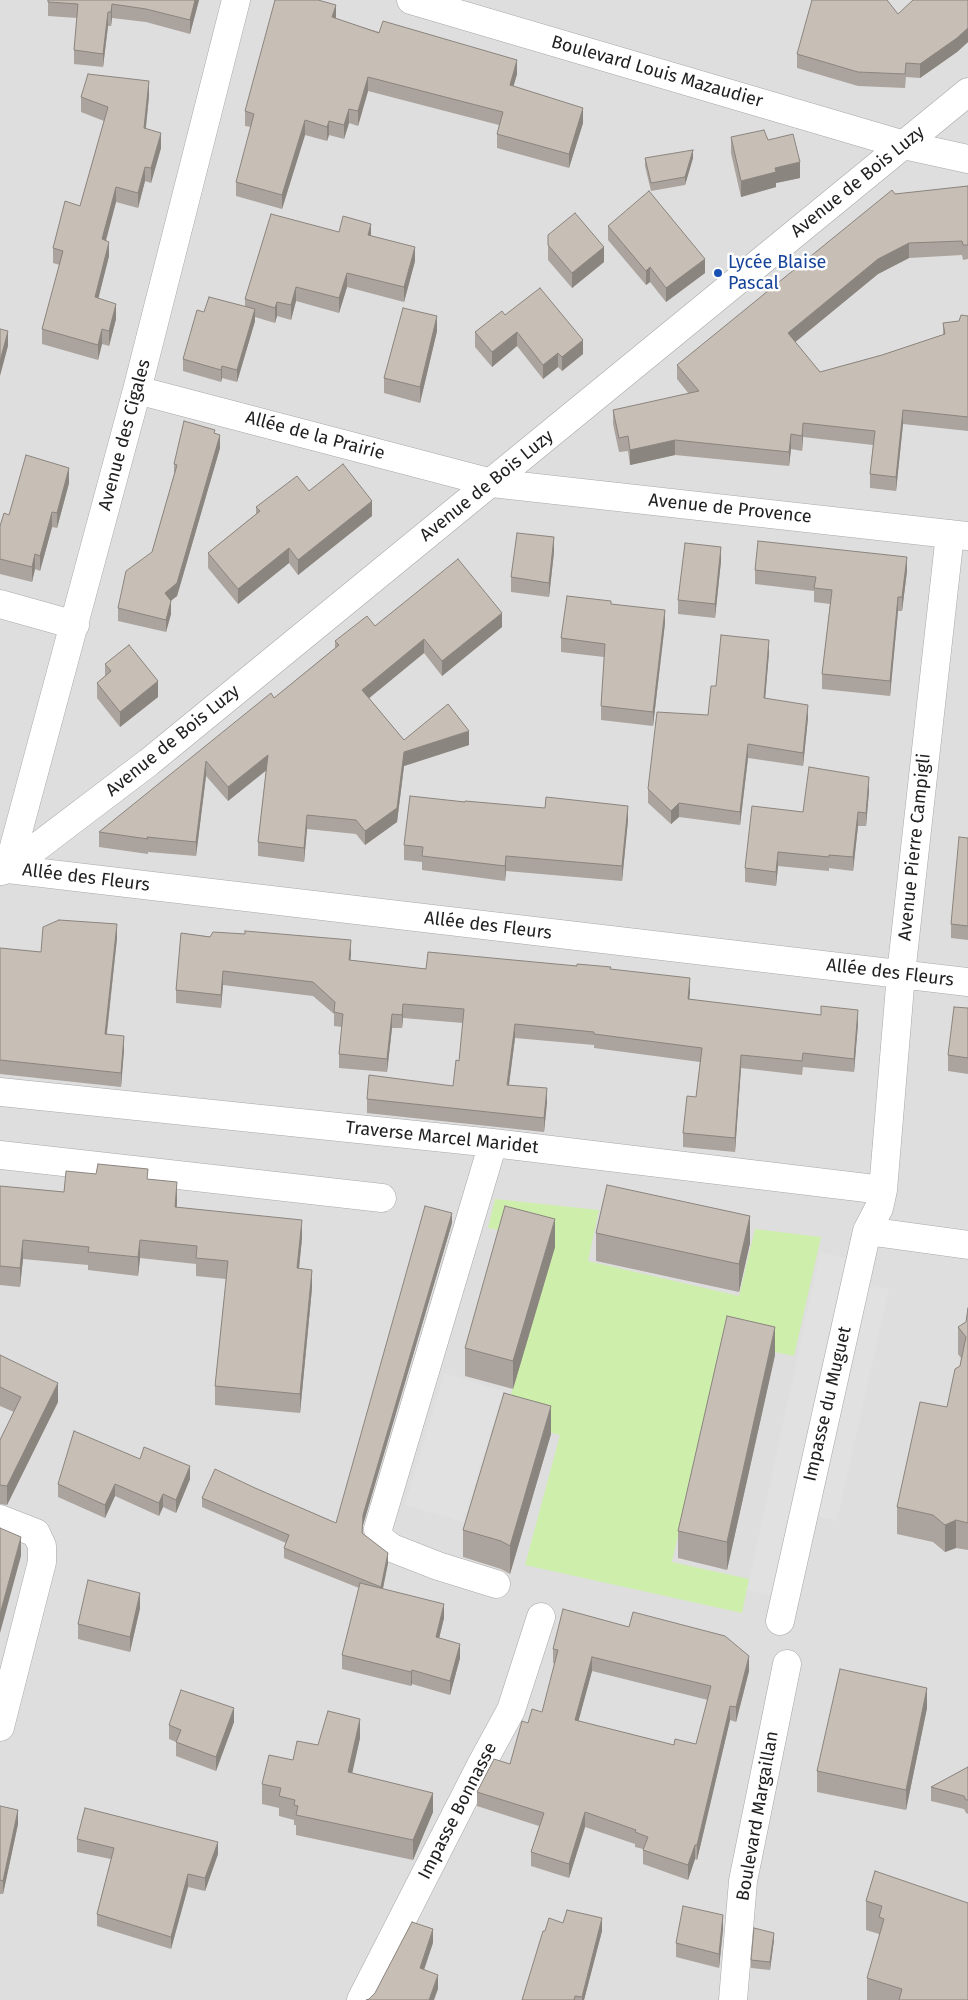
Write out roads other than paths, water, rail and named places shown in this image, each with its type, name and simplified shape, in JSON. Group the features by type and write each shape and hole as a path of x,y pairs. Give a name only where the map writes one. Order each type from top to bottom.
{"street":[{"name":"Avenue des Cigales","path":"4,870 74,625 137,390 236,0"},
{"name":"Boulevard Louis Mazaudier","path":"411,0 904,144 968,159"},
{"name":"Avenue de Bois Luzy","path":"4,870 149,762 968,92"},
{"name":"Allée de la Prairie","path":"137,390 492,483"},
{"name":"Avenue de Provence","path":"492,483 959,535"},
{"name":"Avenue Pierre Campigli","path":"882,1190 901,974 959,535"},
{"path":"0,604 74,625"},
{"name":"Allée des Fleurs","path":"4,870 968,982"},
{"name":"Traverse Marcel Maridet","path":"0,1092 493,1143 882,1190"},
{"path":"493,1143 378,1529 380,1539 392,1548 438,1566 496,1584"},
{"path":"0,1155 382,1198"},
{"name":"Impasse du Muguet","path":"780,1621 867,1232 879,1208 882,1190"},
{"path":"867,1232 968,1245"},
{"path":"0,1519 36,1533 42,1546 42,1562 0,1727"},
{"name":"Impasse Bonnasse","path":"361,2000 511,1710 541,1617"},
{"name":"Boulevard Margaillan","path":"733,2000 743,1881 787,1664"}],"place":[{"name":"Lycée Blaise Pascal","path":"718,273"}]}
